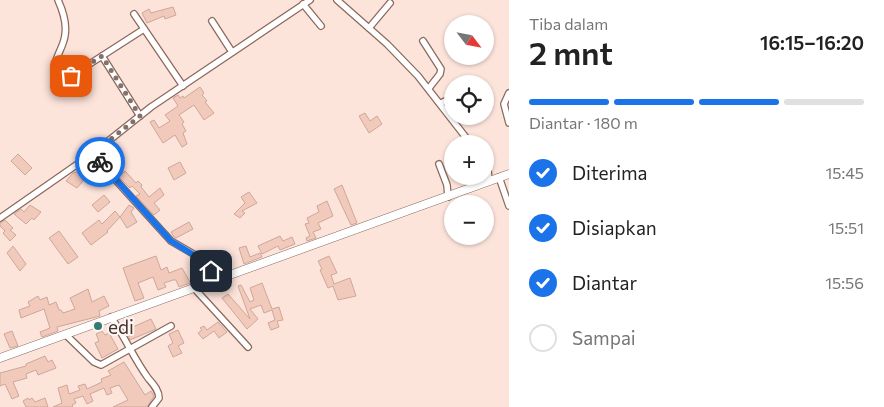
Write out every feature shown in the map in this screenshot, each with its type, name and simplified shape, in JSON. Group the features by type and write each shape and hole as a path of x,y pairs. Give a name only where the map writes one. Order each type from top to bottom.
{"main road":[{"path":"494,179 509,174"},
{"path":"453,195 479,185"},
{"path":"0,358 193,287 212,275 444,198"}],"street":[{"path":"58,0 65,20 66,32 55,63 56,74 62,77 71,76 144,29"},
{"path":"0,218 92,154 140,116 310,0"},
{"path":"337,0 369,28 429,88 464,135"},
{"path":"369,28 390,3"},
{"path":"303,4 321,26"},
{"path":"134,14 183,86"},
{"path":"212,21 232,52"},
{"path":"422,41 442,69 429,88"},
{"path":"102,56 140,116"},
{"path":"509,92 504,104 509,123"},
{"path":"92,154 171,241 202,260 212,275"},
{"path":"438,164 447,184 448,195"},
{"path":"499,177 509,206"},
{"path":"193,287 248,347"},
{"path":"111,317 159,392 158,401 152,407"},
{"path":"66,335 98,365 104,364 171,326"}],"building":[{"path":"173,7 176,15 165,19 164,16 147,23 142,13 149,9 151,13"},
{"path":"200,87 204,93 202,95 207,101 205,102 214,113 204,120 194,105 179,115 184,122 182,124 186,131 183,133 187,144 182,147 175,135 163,143 150,122 154,120 159,128 170,121 165,115 178,106 173,98 178,95 180,98 183,96 184,98"},
{"path":"365,113 370,121 377,116 382,124 369,133 359,116"},
{"path":"18,154 32,168 25,175 11,161"},
{"path":"89,162 95,167 77,188 66,181 73,173"},
{"path":"180,162 186,173 174,180 168,168"},
{"path":"125,171 136,183 138,181 142,185 141,187 149,197 160,188 164,195 154,203 160,210 154,215 136,196 140,194 132,186 130,188 119,177"},
{"path":"342,185 357,223 351,225 334,189"},
{"path":"249,192 257,203 242,211 245,213 240,218 234,214 245,203 241,197"},
{"path":"104,195 110,202 98,212 92,205"},
{"path":"327,201 333,216 318,223 321,229 313,232 316,238 307,241 306,238 310,236 305,224 309,223 307,218 319,212 317,206"},
{"path":"30,205 41,212 34,220 32,218 26,224 14,214 21,209 24,212"},
{"path":"129,205 134,208 131,212 137,222 127,228 120,217"},
{"path":"115,211 120,217 108,232 91,245 82,233 99,220 102,224"},
{"path":"5,220 13,228 10,230 16,235 10,241 0,226 0,223"},
{"path":"189,222 193,229 176,238 174,237 171,232"},
{"path":"59,231 78,257 68,264 49,238"},
{"path":"280,236 283,241 292,237 295,244 280,250 278,246 262,254 258,246"},
{"path":"13,246 26,264 20,271 7,253"},
{"path":"246,246 250,257 260,253 262,257 244,264 239,248"},
{"path":"156,256 161,270 167,267 169,273 182,268 190,282 200,276 201,279 179,287 176,280 173,280 164,283 166,287 158,290 153,277 138,283 144,298 135,301 123,268"},
{"path":"329,256 337,273 331,275 334,284 350,278 356,296 338,300 333,286 328,288 318,261"},
{"path":"262,283 272,309 279,307 283,320 277,321 279,327 271,330 268,323 275,320 272,310 264,313 261,305 250,309 258,319 247,329 222,298 228,294 250,319 238,286 241,285 250,302 254,300 250,288"},
{"path":"88,289 92,302 104,296 109,306 99,311 100,316 57,327 58,331 42,337 40,332 50,328 44,309 21,318 19,310 30,306 28,302 38,296 40,300 47,297 49,305 56,302 59,310 63,313 75,309 70,298"},
{"path":"151,319 156,329 130,340 126,330"},
{"path":"218,322 227,332 219,338 214,331 203,339 198,333 202,330 200,328 204,326 207,330"},
{"path":"178,330 184,343 178,346 182,353 173,357 168,346 173,343 169,334"},
{"path":"12,331 18,346 10,348 4,334"},
{"path":"102,331 105,335 109,333 118,349 102,358 95,343 99,341 96,334"},
{"path":"45,356 48,362 52,360 56,368 38,375 36,370 26,374 27,378 13,382 19,396 12,399 5,384 0,386 0,373 26,366 26,364"},
{"path":"124,362 145,395 151,391 154,396 147,407 113,407 128,400 119,385 110,388 112,393 107,395 104,388 90,394 93,401 87,404 83,396 74,399 76,403 72,405 73,407 53,407 62,403 58,388 67,385 69,394 80,390 78,386 85,384 87,389 102,382 101,379 111,375 108,371"},
{"path":"28,398 29,400 32,398 35,402 45,398 48,407 26,407 23,401"}],"way so far":[{"path":"71,76 102,56 140,116 92,154 100,162"}],"place":[{"name":"edi","path":"98,326"}],"route":[{"path":"100,162 173,243 205,262 211,271"}]}
